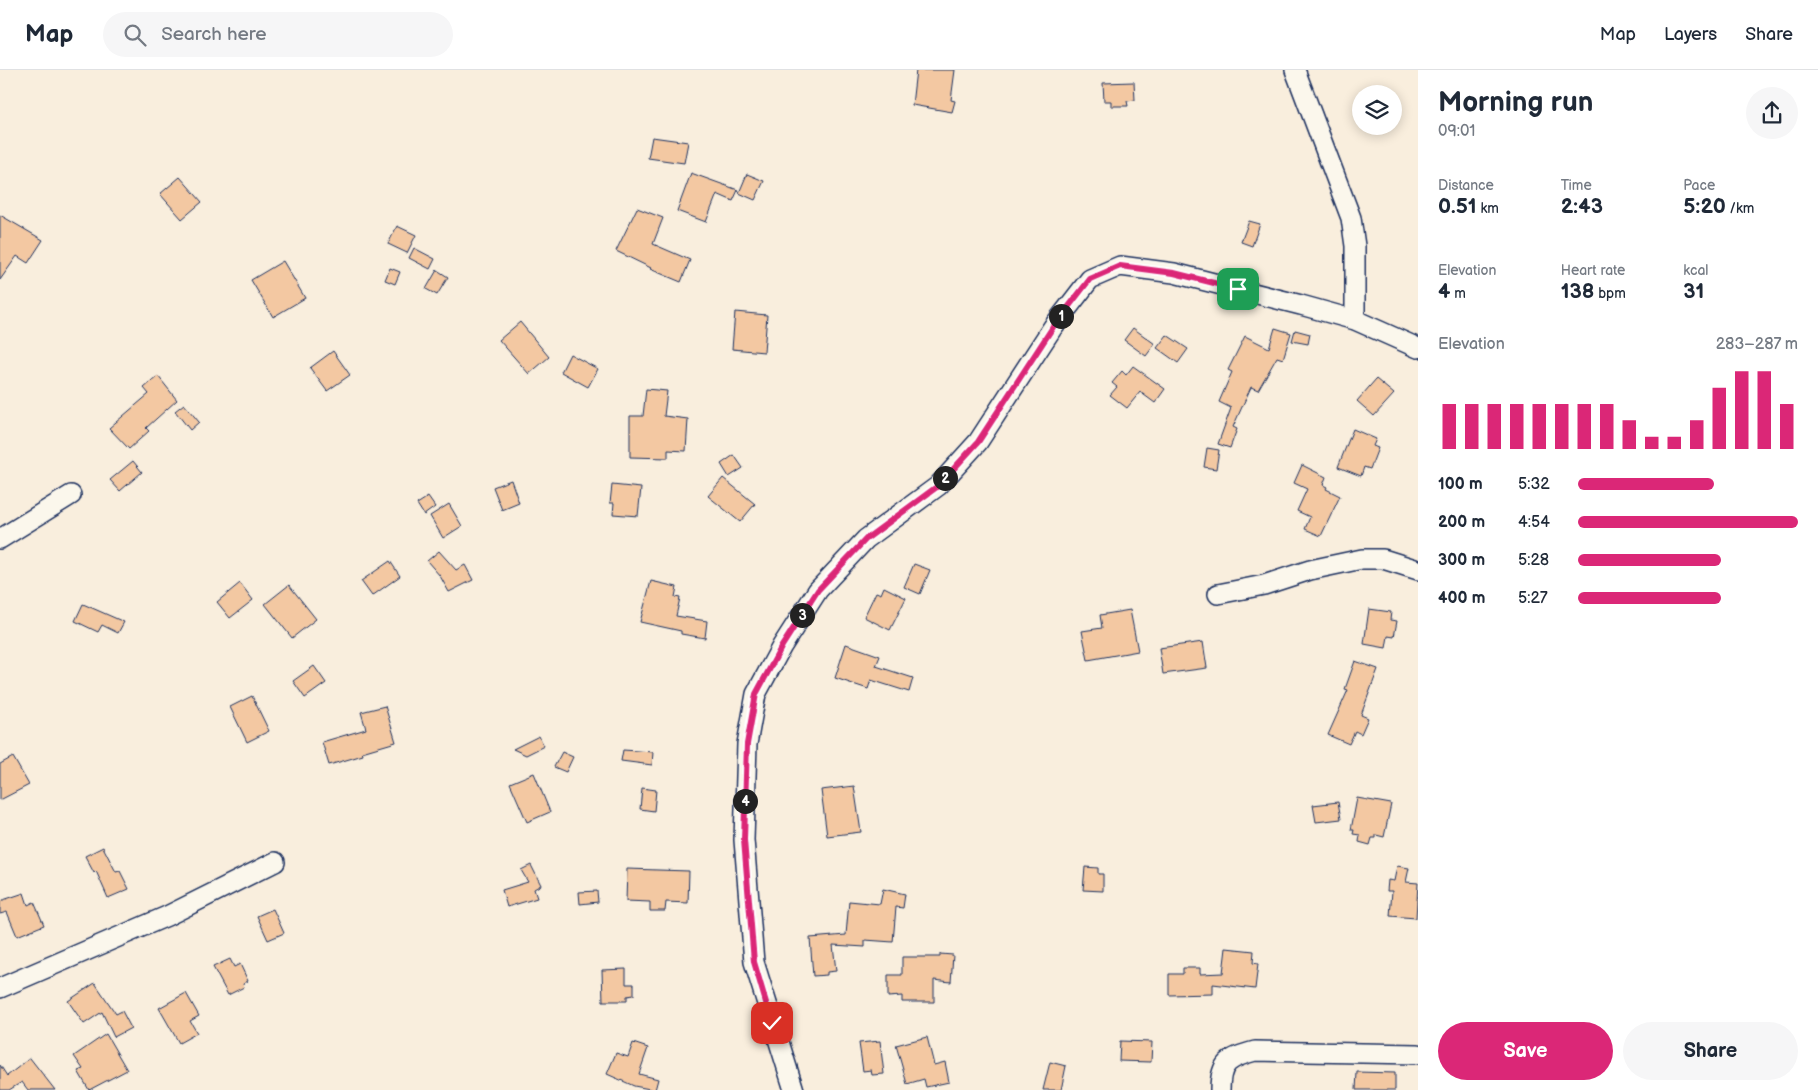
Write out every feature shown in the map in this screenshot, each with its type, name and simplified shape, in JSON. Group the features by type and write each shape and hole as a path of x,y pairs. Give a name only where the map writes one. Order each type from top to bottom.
{"street":[{"path":"1295,70 1351,218 1355,246 1355,320"},
{"path":"794,1090 754,962 744,840 747,744 756,694 782,646 818,590 866,539 938,486 978,442 1053,327 1090,279 1120,266 1174,273 1355,320 1418,348"},
{"path":"0,539 71,496"},
{"path":"1218,594 1264,585 1310,570 1362,559 1383,559 1418,570"},
{"path":"0,988 167,916 275,862"},
{"path":"1220,1090 1220,1073 1226,1064 1236,1057 1255,1051 1418,1054"}],"building":[{"path":"916,70 955,70 951,100 955,101 952,112 912,105"},
{"path":"1134,82 1135,100 1127,101 1128,106 1111,106 1111,101 1104,101 1103,83"},
{"path":"652,137 688,142 684,163 648,158"},
{"path":"691,173 738,190 733,201 717,194 706,222 677,211"},
{"path":"747,174 764,181 755,200 739,193"},
{"path":"180,177 202,202 182,219 160,194"},
{"path":"637,208 663,218 653,244 690,260 681,282 650,269 616,251"},
{"path":"0,215 43,240 28,263 17,256 0,280"},
{"path":"1249,221 1260,224 1252,246 1241,242"},
{"path":"397,226 416,235 407,253 388,244"},
{"path":"414,248 435,259 430,269 409,258"},
{"path":"283,261 305,298 273,317 251,280"},
{"path":"390,268 400,272 395,284 385,280"},
{"path":"437,270 448,277 437,295 426,289"},
{"path":"735,312 767,315 764,352 732,349"},
{"path":"520,322 549,357 529,374 499,340"},
{"path":"1133,328 1155,344 1146,356 1124,340"},
{"path":"1275,328 1291,333 1283,359 1277,357 1258,390 1251,387 1233,427 1237,429 1230,448 1218,444 1231,408 1219,402 1232,372 1228,370 1245,336 1269,348"},
{"path":"1295,330 1310,334 1308,344 1292,341"},
{"path":"1167,335 1188,349 1178,363 1157,348"},
{"path":"333,351 350,375 327,391 310,368"},
{"path":"570,354 598,369 588,387 561,372"},
{"path":"1133,366 1165,389 1155,403 1140,392 1127,408 1110,395 1117,387 1112,383 1122,371 1126,375"},
{"path":"158,376 177,400 146,428 149,431 129,449 109,428 149,394 144,388"},
{"path":"1376,379 1394,394 1374,416 1357,401"},
{"path":"646,389 667,391 664,416 688,419 686,451 668,450 668,458 630,457 630,416 643,416"},
{"path":"184,404 199,422 190,430 175,411"},
{"path":"1353,429 1376,439 1373,446 1378,448 1370,469 1364,467 1361,476 1338,467"},
{"path":"1207,448 1219,450 1216,469 1204,467"},
{"path":"734,455 743,468 729,477 721,464"},
{"path":"133,461 142,472 120,491 110,480"},
{"path":"1302,465 1326,477 1323,485 1327,487 1326,489 1340,496 1321,536 1305,529 1310,517 1297,511 1307,489 1294,483"},
{"path":"723,478 755,504 740,522 708,496"},
{"path":"511,480 519,503 502,510 493,487"},
{"path":"612,485 641,488 638,516 613,514 614,503 610,503"},
{"path":"428,497 435,507 424,515 417,504"},
{"path":"449,504 462,526 443,538 430,516"},
{"path":"439,551 456,570 465,565 473,580 449,592 440,576 427,561"},
{"path":"390,561 400,576 372,596 361,581"},
{"path":"914,564 930,570 920,594 904,587"},
{"path":"651,581 677,587 675,597 680,598 676,616 707,621 705,638 681,634 681,631 640,622"},
{"path":"240,583 253,600 230,618 217,602"},
{"path":"289,585 316,619 292,638 265,604"},
{"path":"884,587 906,598 890,630 864,617 876,592 881,594"},
{"path":"83,604 124,622 118,633 102,625 98,632 75,621"},
{"path":"1369,609 1391,612 1390,620 1397,621 1394,637 1388,636 1386,648 1364,644"},
{"path":"1130,610 1138,651 1088,660 1082,631 1102,628 1100,615"},
{"path":"1203,642 1207,668 1163,674 1159,648"},
{"path":"846,644 880,656 876,666 913,678 909,692 871,680 868,689 835,678"},
{"path":"1355,661 1378,669 1361,715 1368,718 1361,734 1355,731 1349,744 1328,735 1348,690 1345,689"},
{"path":"314,666 326,683 305,698 293,681"},
{"path":"252,696 269,731 247,742 230,707"},
{"path":"385,706 396,742 362,752 363,755 329,765 322,742 366,729 361,712"},
{"path":"539,736 544,746 526,755 513,749"},
{"path":"623,750 653,752 652,765 621,761"},
{"path":"562,752 573,757 566,772 554,767"},
{"path":"13,757 29,785 0,800 0,764"},
{"path":"534,773 550,812 527,822 510,783"},
{"path":"854,786 861,832 827,836 821,790"},
{"path":"642,788 656,790 654,811 640,809"},
{"path":"1357,798 1391,804 1384,837 1376,835 1376,838 1372,838 1370,845 1359,842 1360,835 1353,834 1354,830 1351,830"},
{"path":"1338,802 1341,819 1316,822 1313,805"},
{"path":"103,847 116,872 120,871 129,889 108,898 96,871 94,873 85,856"},
{"path":"531,865 541,885 534,889 537,898 507,907 502,890 528,882 521,870"},
{"path":"1397,866 1409,868 1406,882 1418,883 1416,918 1390,916 1392,891 1387,891 1388,880 1394,881"},
{"path":"1085,867 1098,868 1098,874 1103,874 1103,891 1083,890"},
{"path":"627,869 689,871 688,903 666,902 665,911 650,911 650,902 626,901"},
{"path":"883,889 905,894 903,908 896,907 893,942 865,940 865,947 833,945 836,971 827,972 827,975 813,976 810,938 846,935 849,901 880,904"},
{"path":"597,891 598,902 580,904 579,892"},
{"path":"24,893 28,905 34,902 44,925 17,936 7,912 0,914 0,901"},
{"path":"273,909 284,933 268,940 257,916"},
{"path":"1226,948 1254,951 1253,963 1258,964 1255,989 1213,984 1213,994 1169,995 1169,974 1183,974 1183,968 1200,968 1200,974 1223,973"},
{"path":"940,954 953,955 951,982 934,980 934,1002 902,1002 902,996 888,997 888,975 902,975 902,957 940,957"},
{"path":"230,959 234,967 240,964 248,981 243,984 244,987 228,995 213,967"},
{"path":"626,969 626,984 634,984 634,995 627,996 627,1001 603,1001 602,970"},
{"path":"95,983 116,1014 122,1011 131,1028 114,1037 102,1012 84,1024 68,1001"},
{"path":"186,993 199,1016 190,1021 197,1033 179,1043 159,1008"},
{"path":"106,1034 127,1070 89,1090 78,1071 83,1069 74,1056"},
{"path":"927,1037 934,1065 945,1062 949,1082 926,1087 924,1079 907,1084 896,1045"},
{"path":"880,1041 884,1074 872,1075 871,1070 863,1071 859,1043"},
{"path":"1120,1041 1152,1042 1151,1062 1119,1061"},
{"path":"633,1043 648,1048 639,1074 658,1079 655,1090 634,1086 607,1074 616,1053 628,1057"},
{"path":"30,1058 55,1090 28,1090 22,1082 9,1090 0,1090 0,1065 7,1076"},
{"path":"1050,1062 1066,1066 1061,1090 1043,1090"},
{"path":"1357,1072 1395,1073 1395,1090 1356,1090"}],"route":[{"path":"772,1023 754,962 744,840 747,744 756,694 782,646 818,590 866,539 938,486 978,442 1053,327 1090,279 1120,266 1174,273 1238,289"}]}
